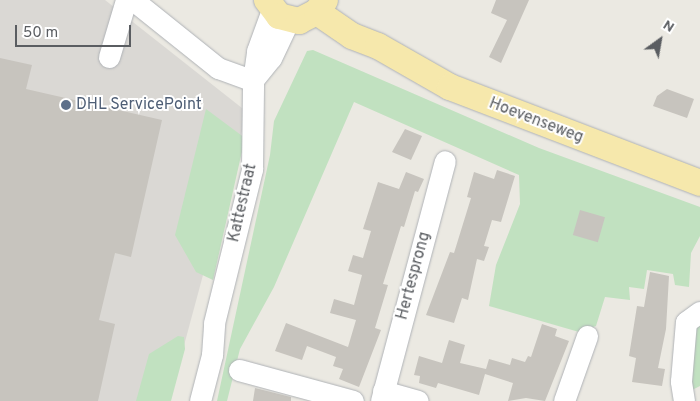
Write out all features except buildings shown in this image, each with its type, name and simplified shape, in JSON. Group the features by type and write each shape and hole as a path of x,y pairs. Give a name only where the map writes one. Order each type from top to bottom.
{"main road":[{"path":"276,10 309,18 323,4"},
{"name":"Hoevenseweg","path":"323,4 352,36 378,46 464,93 700,184"}],"street":[{"path":"109,57 126,0"},
{"path":"133,0 218,68 253,80"},
{"name":"Kattestraat","path":"200,401 212,355 214,323 252,168 253,80 257,51 276,10"},
{"name":"Hertesprong","path":"418,401 389,397 445,161"},
{"path":"684,401 681,381 686,322 700,312"},
{"name":"Kattestraat","path":"186,401 199,352 214,323"},
{"path":"564,401 586,336"},
{"path":"240,370 353,401"},
{"path":"697,401 700,396"}],"shaded area":[{"path":"0,0 105,0 247,112 169,401 0,401"}],"green space":[{"path":"313,50 539,148 700,207 700,236 691,253 689,287 675,285 673,274 647,270 644,289 629,287 630,300 605,297 596,326 579,332 489,306 496,265 520,204 519,175 354,102 274,287 240,349 227,401 217,401 270,155 274,121 307,51"},
{"path":"206,109 245,138 213,280 196,272 175,235"},
{"path":"700,322 700,386 692,390 688,388 696,325"},
{"path":"178,336 184,337 185,349 171,401 136,401 149,354"}],"place":[{"name":"DHL ServicePoint","path":"66,105"}]}
